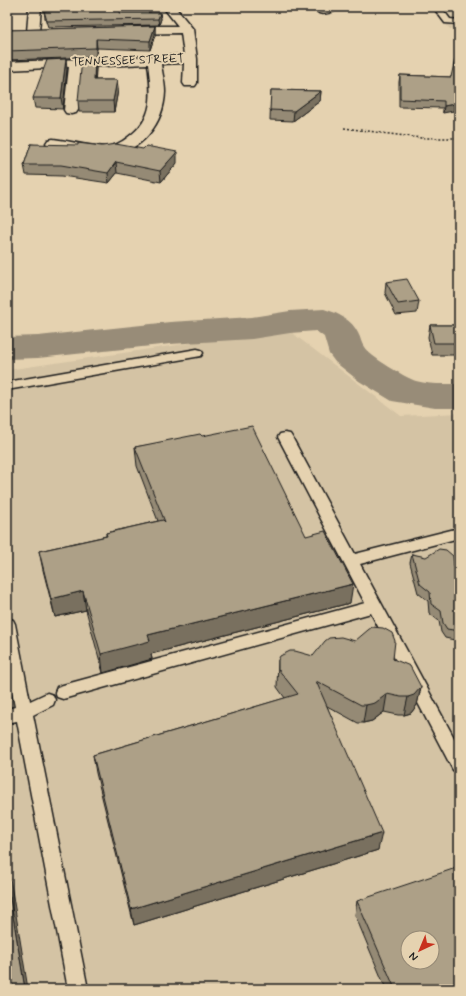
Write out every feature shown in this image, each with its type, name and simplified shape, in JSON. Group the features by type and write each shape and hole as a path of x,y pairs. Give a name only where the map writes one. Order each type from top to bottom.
{"street":[{"path":"33,32 35,7"},
{"path":"169,7 188,29"},
{"path":"118,30 188,29"},
{"name":"TENNESSEE STREET","path":"7,66 191,59 188,29"},
{"path":"20,32 48,32"},
{"path":"190,83 191,59"},
{"path":"53,143 107,151 115,150 136,138 150,123 155,107 158,93 154,60"},
{"path":"71,110 70,97 75,82 76,63"}],"lane":[{"path":"452,7 442,8 440,11 448,21 459,22"},
{"path":"7,386 197,353"},
{"path":"285,437 459,764"},
{"path":"351,561 459,533"},
{"path":"63,692 375,606"},
{"path":"7,624 15,714 78,989"},
{"path":"15,714 47,700"}],"path":[{"path":"344,128 421,138 459,138"}],"shaded area":[{"path":"429,7 459,7 459,27 450,29"},
{"path":"287,329 401,416 459,413 459,989 7,989 7,370"}],"building":[{"path":"82,7 121,7 120,13 160,13 158,19 47,21 44,11 83,9"},
{"path":"155,26 150,41 96,39 96,48 7,51 7,30"},
{"path":"95,58 94,80 117,80 113,101 78,101 82,59"},
{"path":"66,59 61,98 33,98 47,60"},
{"path":"455,59 459,60 459,103 444,106 444,101 400,99 400,75 451,77"},
{"path":"271,90 321,91 294,111 270,110"},
{"path":"78,143 102,146 116,144 143,149 146,146 177,152 160,171 116,162 108,173 61,165 24,165 31,144 78,145"},
{"path":"407,279 419,301 398,304 386,282"},
{"path":"430,325 459,325 459,343 434,343"},
{"path":"252,426 306,536 325,531 353,584 148,635 150,641 101,654 83,591 51,599 39,551 107,536 106,533 163,520 165,522 135,447 200,434 202,436"},
{"path":"439,549 446,550 453,556 454,567 459,571 459,631 447,629 443,623 441,611 431,604 430,592 420,584 412,554 426,557"},
{"path":"372,627 383,628 392,633 395,641 393,659 410,666 421,687 414,695 401,697 387,694 375,703 361,705 316,681 382,833 131,909 93,755 298,694 278,669 278,660 280,656 290,651 295,651 313,656 329,638 341,637 355,641"},
{"path":"459,867 459,989 395,989 357,901"},
{"path":"7,880 25,989 7,989"}],"waterway":[{"path":"7,348 38,347 170,333 252,328 290,322 324,320 340,332 348,354 372,373 406,392 435,396 459,396"}]}
